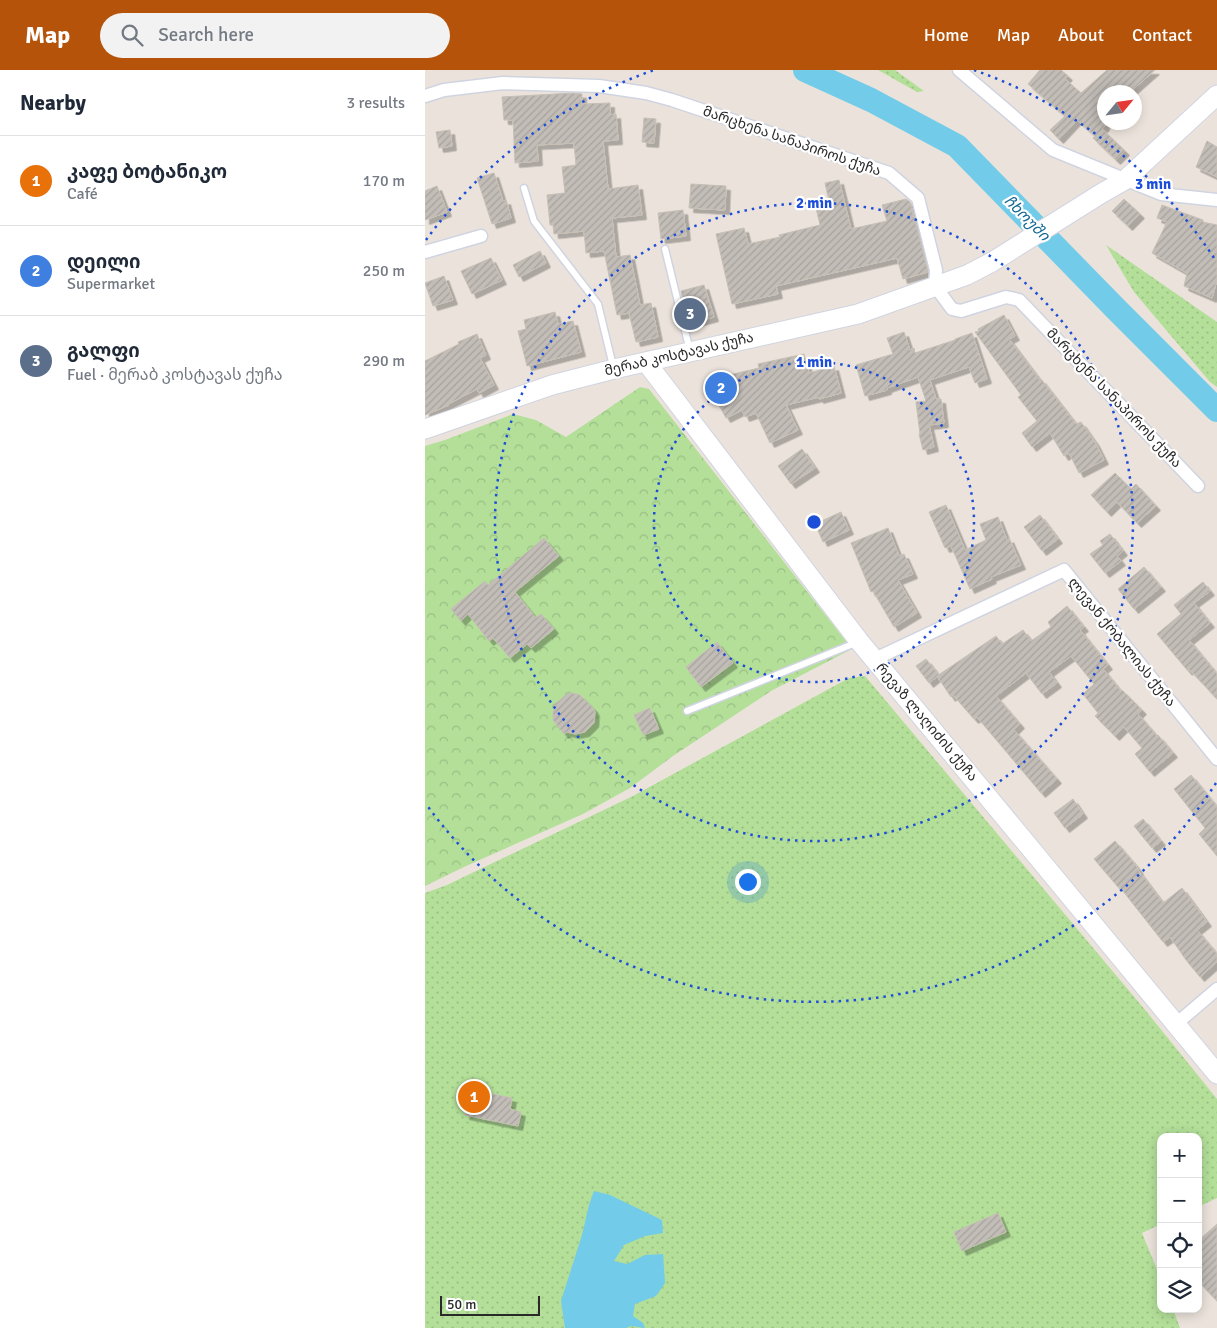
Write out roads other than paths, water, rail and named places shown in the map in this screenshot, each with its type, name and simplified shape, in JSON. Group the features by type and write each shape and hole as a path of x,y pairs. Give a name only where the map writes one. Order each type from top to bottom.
{"street":[{"path":"959,70 1053,150 1161,194 1217,200"},
{"name":"მარცხენა სანაპიროს ქუჩა","path":"425,96 445,90 503,83 599,86 646,93 889,173 918,198 936,270 935,286 952,309 961,311 1006,297 1019,300 1198,486"},
{"path":"1125,180 1217,96"},
{"name":"მერაბ კოსტავას ქუჩა","path":"425,429 552,385 614,369 858,314 967,275 1102,192 1125,180"},
{"path":"425,252 481,236"},
{"name":"რევაზ ლაღიძის ქუჩა","path":"646,362 859,641 1217,1074"},
{"name":"ლევან ქობალიას ქუჩა","path":"875,659 1064,570 1217,759"},
{"path":"1176,1024 1217,989"}],"lane":[{"path":"524,188 534,221 598,304 614,369"},
{"path":"665,249 690,352"},
{"path":"687,711 859,641"}],"water":[{"path":"594,1191 610,1195 662,1220 663,1233 645,1236 624,1245 614,1261 627,1264 645,1255 663,1254 665,1283 656,1296 635,1304 633,1316 643,1323 645,1328 631,1326 626,1328 565,1328 561,1301"}],"waterway":[{"name":"ჩხოუში","path":"805,70 871,100 957,146 1217,410"}],"place":[{"name":"გალფი","path":"690,314"},
{"name":"დეილი","path":"721,388"},
{"name":"კაფე ბოტანიკო","path":"474,1097"}]}
